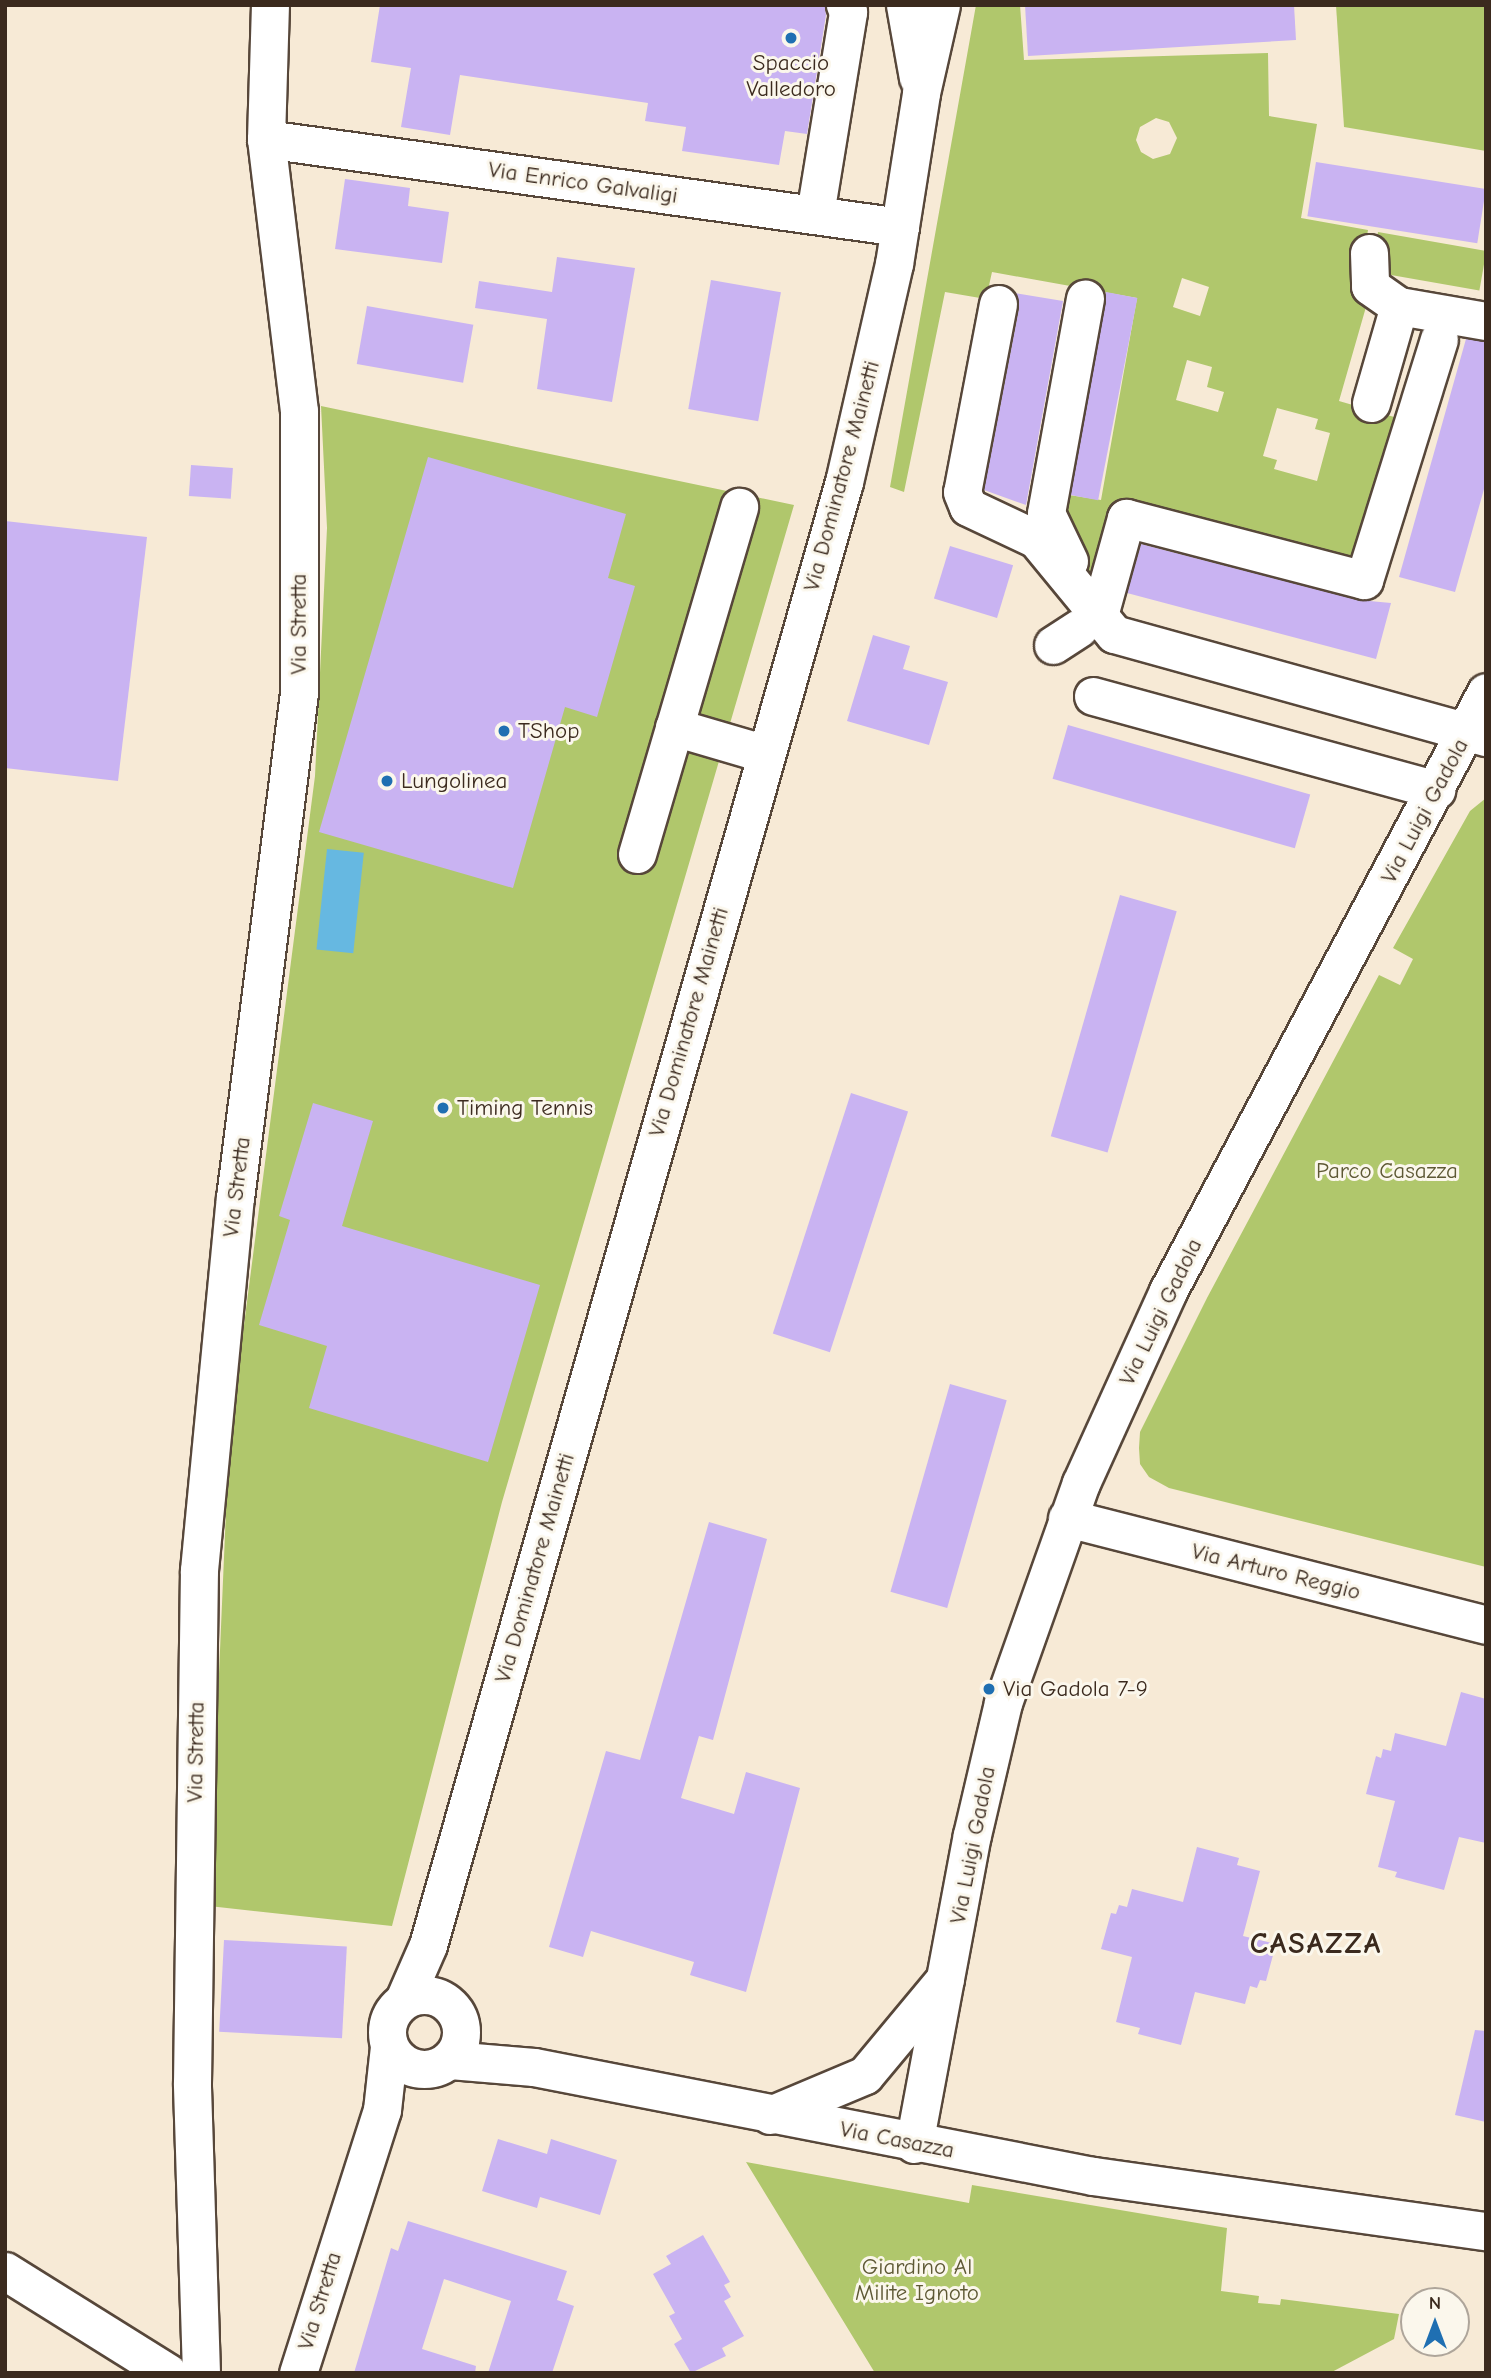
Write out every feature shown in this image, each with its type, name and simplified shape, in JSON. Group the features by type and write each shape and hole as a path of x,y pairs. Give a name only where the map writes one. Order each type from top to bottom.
{"street":[{"name":"Via Stretta","path":"201,2373 192,2083 199,1570 234,1198 311,608 299,401 265,139 270,5"},
{"path":"815,215 848,12 845,5"},
{"name":"Via Dominatore Mainetti","path":"905,5 921,93"},
{"name":"Via Dominatore Mainetti","path":"404,2000 428,1945 844,482 900,226 921,93 941,5"},
{"name":"Via Enrico Galvaligi","path":"265,139 900,226"},
{"path":"1369,253 1370,286 1399,306 1486,321"},
{"path":"1077,631 1073,566 1058,546 1046,513 1085,299"},
{"path":"998,304 962,492 968,507 1036,538 1074,585"},
{"path":"1370,403 1399,306"},
{"path":"1077,631 1126,518 1364,580 1439,339"},
{"path":"637,854 739,507"},
{"path":"1077,631 1114,634 1476,734"},
{"name":"Via Luigi Gadola","path":"914,2144 972,1835 1003,1703 1067,1518 1168,1292 1436,790 1476,734 1486,692"},
{"path":"1093,696 1436,790"},
{"path":"674,727 766,754"},
{"name":"Via Arturo Reggio","path":"1067,1518 1486,1625"},
{"path":"428,1945 455,2014 460,2044 437,2065 403,2063 389,2047 387,2024 404,2000 434,1996 455,2014"},
{"name":"Via Luigi Gadola","path":"769,2115 865,2075 947,1976"},
{"name":"Via Casazza","path":"455,2014 534,2067"},
{"name":"Via Stretta","path":"298,2373 382,2110 389,2047"},
{"name":"Via Stretta","path":"382,2110 437,2065"},
{"name":"Via Casazza","path":"437,2065 534,2067 914,2144 1262,2205 1486,2231"},
{"path":"5,2271 168,2373"}],"green space":[{"path":"976,5 1020,5 1024,60 1268,53 1269,116 1317,124 1301,218 1368,230 1362,263 1368,300 1339,401 1401,419 1359,561 1119,505 1101,576 1087,570 1072,555 1064,516 1069,495 1101,500 1137,298 992,272 986,299 945,292 904,492 890,487","holes":["1156,118 1169,122 1177,138 1170,154 1153,159 1141,152 1136,140 1140,127","1182,278 1209,287 1200,316 1173,307","1187,360 1212,367 1207,387 1224,392 1218,412 1176,400","1277,408 1318,419 1315,429 1330,433 1317,481 1274,469 1277,460 1263,456"]},
{"path":"1336,5 1486,5 1486,151 1344,127"},
{"path":"1378,232 1486,251 1479,290 1371,271"},
{"name":"Timing Tennis","path":"321,406 794,505 502,1502 392,1926 209,1906 229,1441 315,776 327,528"},
{"name":"Parco Casazza","path":"1486,798 1486,1567 1169,1488 1149,1477 1140,1464 1139,1448 1140,1432 1207,1298 1379,975 1400,985 1413,959 1393,948 1470,811"},
{"name":"Giardino Al Milite Ignoto","path":"746,2162 969,2203 972,2185 1227,2228 1221,2291 1259,2296 1258,2303 1280,2305 1281,2299 1399,2314 1394,2339 1330,2373 875,2373"}],"water":[{"path":"327,849 364,853 353,953 316,949"}],"building":[{"path":"380,5 813,5 825,7 826,15 807,134 785,131 779,165 682,151 686,127 645,121 648,103 460,75 450,135 401,127 411,68 371,62"},
{"path":"1025,5 1294,5 1296,40 1028,56"},
{"path":"1316,162 1486,189 1477,243 1307,216"},
{"path":"345,179 410,188 408,206 449,212 442,263 335,249"},
{"path":"557,257 635,268 612,402 537,389 547,319 475,308 479,281 552,292"},
{"path":"711,280 781,292 758,421 688,409"},
{"path":"1106,292 1137,298 1098,500 1067,494"},
{"path":"1015,293 1063,301 1026,505 984,490 1019,308"},
{"path":"367,306 473,325 463,383 357,364"},
{"path":"1466,339 1486,341 1486,482 1455,592 1399,577"},
{"path":"428,457 626,514 608,578 635,586 597,717 565,707 513,888 319,832"},
{"path":"191,465 233,468 231,499 189,496"},
{"path":"5,521 147,537 118,781 5,768"},
{"path":"1141,544 1359,600 1391,603 1376,659 1127,593"},
{"path":"950,546 1013,565 997,618 934,599"},
{"path":"873,635 910,646 903,669 948,682 929,745 847,721"},
{"path":"1068,725 1310,794 1295,848 1053,779"},
{"path":"1120,895 1177,911 1108,1153 1051,1136"},
{"path":"851,1093 908,1112 830,1352 773,1334"},
{"path":"313,1103 373,1121 342,1226 540,1285 488,1462 309,1408 327,1346 259,1325 290,1220 279,1216"},
{"path":"950,1384 1007,1400 947,1608 890,1592"},
{"path":"709,1522 767,1539 713,1740 699,1736 681,1798 734,1814 746,1772 800,1788 746,1992 690,1975 694,1962 591,1931 583,1957 549,1947 606,1751 640,1760"},
{"path":"1461,1692 1486,1699 1486,1843 1459,1837 1444,1890 1395,1877 1397,1872 1378,1867 1395,1801 1366,1794 1376,1756 1381,1758 1383,1749 1391,1751 1395,1733 1446,1746"},
{"path":"1197,1847 1239,1858 1237,1865 1260,1871 1243,1936 1276,1944 1266,1981 1260,1980 1257,1988 1250,1986 1245,2004 1195,1992 1181,2045 1138,2034 1140,2028 1116,2022 1132,1957 1101,1949 1111,1913 1116,1914 1119,1905 1127,1907 1132,1889 1183,1902"},
{"path":"224,1940 347,1946 342,2038 219,2032"},
{"path":"1475,2030 1486,2031 1486,2122 1455,2115"},
{"path":"498,2139 547,2154 551,2139 617,2160 600,2215 540,2197 537,2208 482,2191"},
{"path":"408,2221 567,2271 557,2300 574,2306 552,2373 488,2373 511,2301 444,2279 422,2349 476,2366 475,2373 354,2373 391,2248 398,2251"},
{"path":"703,2235 730,2282 724,2285 731,2297 724,2301 744,2336 722,2348 726,2356 691,2373 674,2344 682,2339 669,2316 675,2313 653,2274 671,2264 666,2256"}],"place":[{"name":"Spaccio Valledoro","path":"791,38"},
{"name":"TShop","path":"504,731"},
{"name":"Lungolinea","path":"387,781"},
{"name":"Timing Tennis","path":"443,1108"},
{"name":"Via Gadola 7-9","path":"989,1689"}],"district":[{"name":"CASAZZA","path":"1316,1944"}]}
